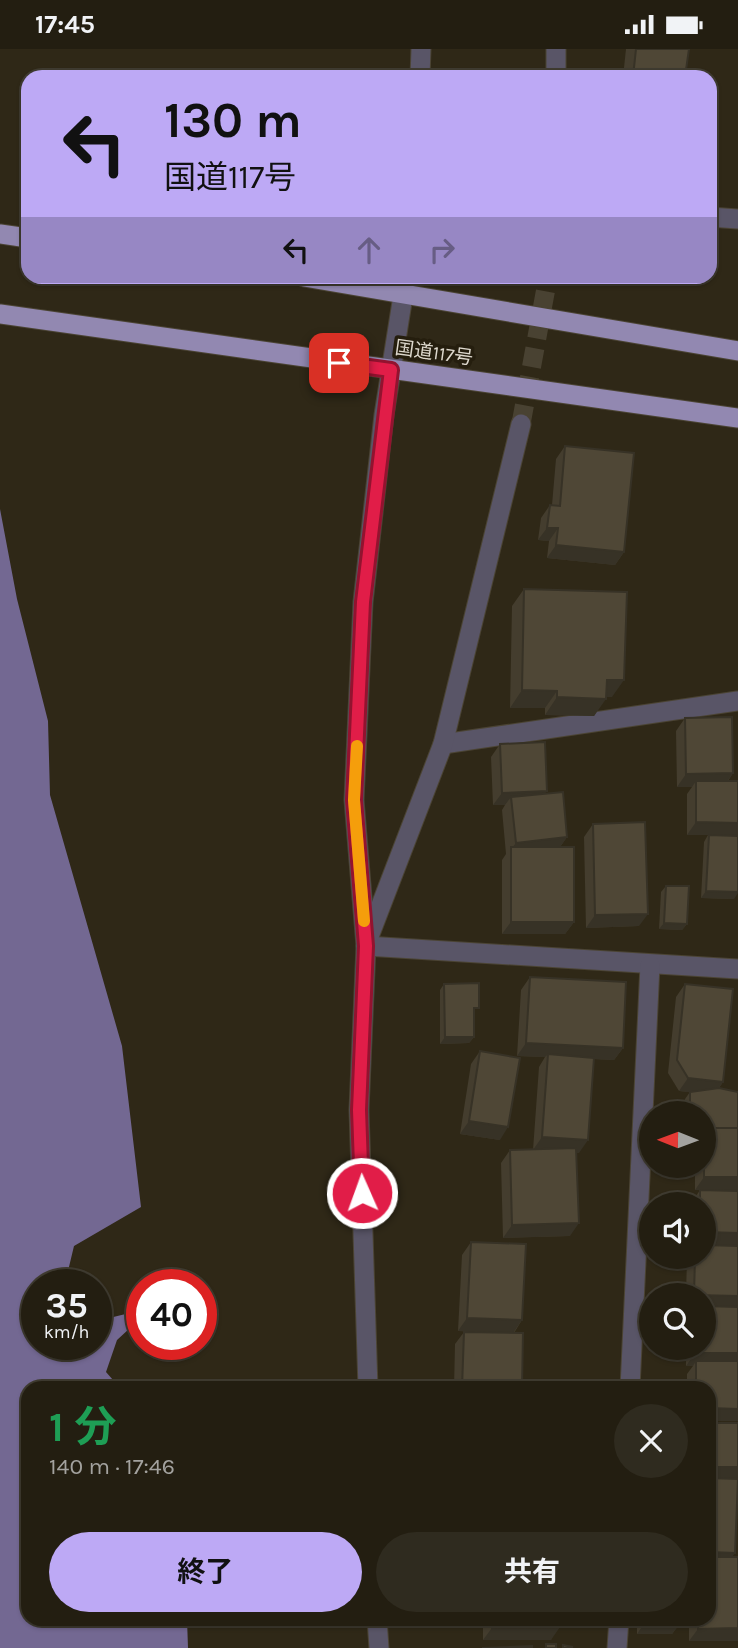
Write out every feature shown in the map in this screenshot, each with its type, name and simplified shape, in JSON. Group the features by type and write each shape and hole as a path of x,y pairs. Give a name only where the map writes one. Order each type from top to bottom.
{"highway":[{"path":"0,234 21,237"},
{"path":"405,284 738,351"},
{"name":"国道117号","path":"0,314 738,418"}],"street":[{"path":"420,70 421,49"},
{"path":"556,49 556,70"},
{"path":"717,218 738,219"},
{"path":"368,1381 359,1110 366,946 354,800 363,602 391,370 405,284"},
{"path":"366,946 443,744 521,424"},
{"path":"443,744 738,701"},
{"path":"366,946 738,969"},
{"path":"630,1381 650,965"},
{"path":"377,1626 379,1648"},
{"path":"617,1648 619,1626"}],"shaded area":[{"path":"0,509 17,599 48,721 50,795 122,1046 141,1207 74,1246 68,1269 21,1269 21,1360 110,1360 106,1372 114,1381 21,1381 21,1626 187,1626 188,1648 0,1648"},
{"path":"126,1314 126,1332 117,1340 112,1355 112,1317"}],"building":[{"path":"636,49 689,49 686,70 634,70"},
{"path":"565,446 634,453 624,552 556,545 558,528 547,528 550,505 560,506"},
{"path":"524,589 627,592 624,680 607,680 606,699 557,697 557,691 522,690"},
{"path":"732,717 733,773 686,774 685,718"},
{"path":"545,742 547,791 502,793 500,744"},
{"path":"696,781 738,781 738,823 696,822"},
{"path":"563,792 567,837 516,843 511,797"},
{"path":"645,822 648,914 595,915 593,824"},
{"path":"709,835 738,836 738,892 706,891"},
{"path":"511,847 574,847 574,922 511,922"},
{"path":"666,886 689,886 687,924 664,923"},
{"path":"530,977 626,982 623,1048 526,1043"},
{"path":"479,983 479,1008 474,1008 474,1037 445,1037 444,984"},
{"path":"685,984 733,989 723,1082 688,1078 677,1060"},
{"path":"480,1051 520,1058 508,1127 469,1121"},
{"path":"548,1054 594,1058 588,1140 542,1137"},
{"path":"719,1088 738,1092 738,1128 716,1128 716,1101 690,1101 690,1092"},
{"path":"716,1128 738,1128 738,1177 716,1177"},
{"path":"576,1148 579,1223 512,1225 510,1150"},
{"path":"738,1191 738,1233 716,1232 716,1192 700,1192"},
{"path":"471,1242 526,1244 522,1320 467,1318"},
{"path":"716,1245 738,1246 738,1296 716,1296 716,1283 694,1283 695,1269 716,1269"},
{"path":"716,1306 738,1307 738,1353 716,1353"},
{"path":"464,1332 523,1333 522,1381 462,1381"},
{"path":"696,1361 738,1361 738,1409 716,1408 716,1381 696,1381"},
{"path":"716,1423 738,1423 738,1467 716,1467"},
{"path":"716,1478 738,1479 735,1553 716,1552"},
{"path":"716,1557 738,1557 738,1628 698,1629 698,1626 716,1626"},
{"path":"492,1626 560,1626 560,1627"},
{"path":"546,1644 556,1644 556,1648 546,1648"},
{"path":"532,1646 532,1648 482,1648"}],"tunnel":[{"path":"521,424 547,284"}],"slow traffic":[{"path":"357,746 354,800 364,921"}],"route":[{"path":"339,363 391,370 363,602 354,800 366,946 359,1110 362,1193"}]}
